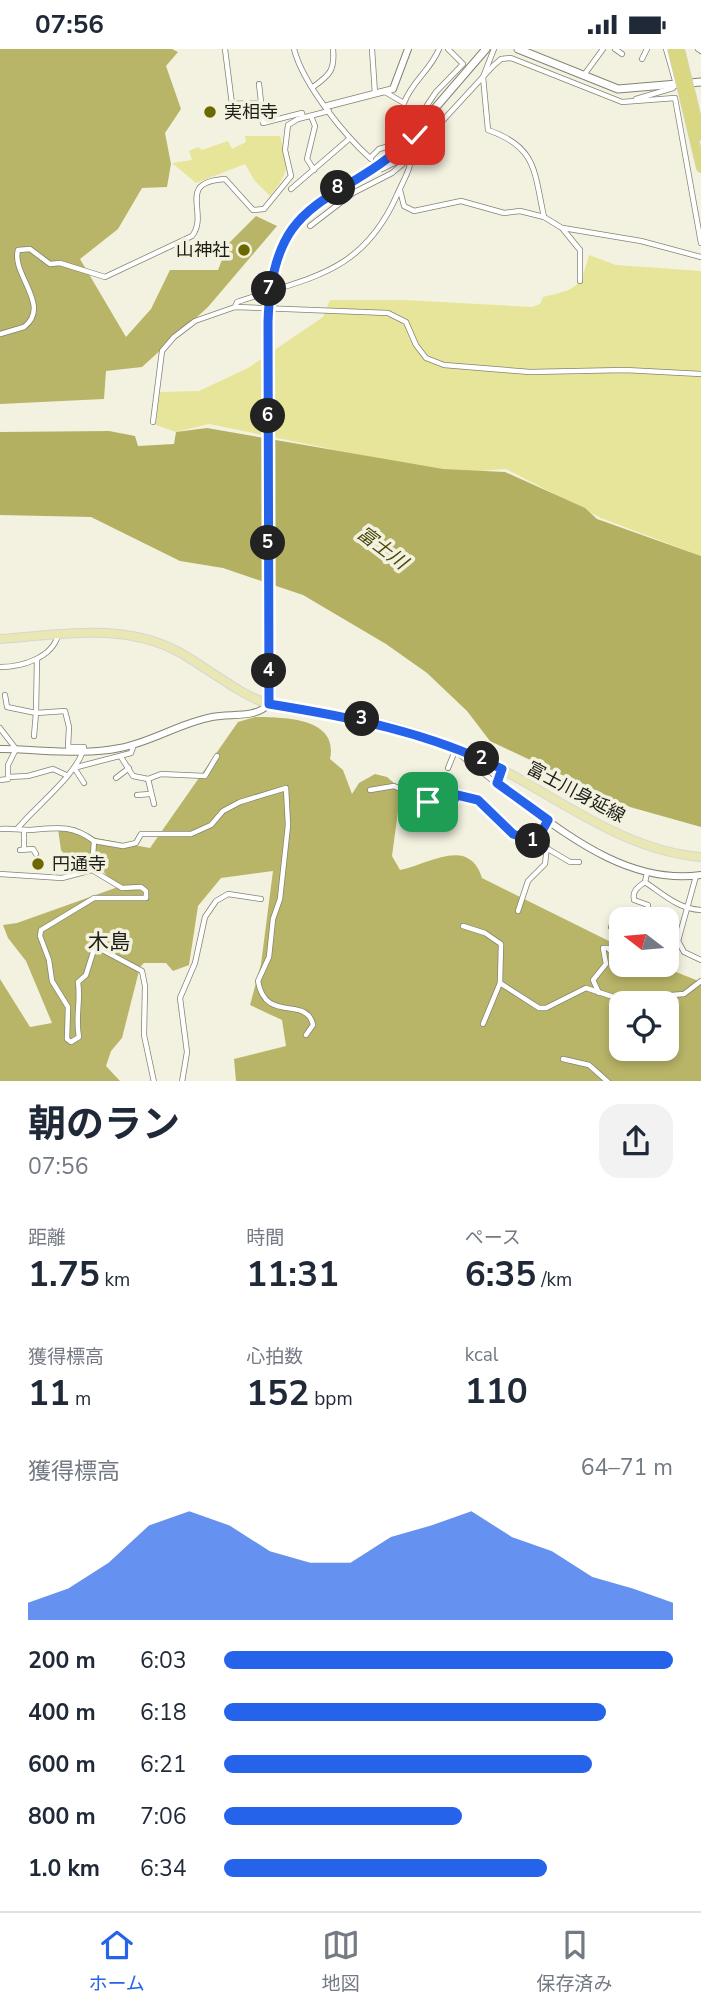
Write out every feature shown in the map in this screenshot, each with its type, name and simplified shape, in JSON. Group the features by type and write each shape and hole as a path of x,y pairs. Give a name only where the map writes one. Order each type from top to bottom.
{"highway":[{"path":"672,49 701,137"},
{"path":"680,49 701,168"}],"main road":[{"path":"269,704 268,296 279,251 297,223 321,199 399,151 486,49"},
{"path":"518,49 618,89 701,82"},
{"name":"富士川身延線","path":"0,639 113,632 139,636 178,651 269,704 383,724 465,751 644,846 675,855 701,857"}],"street":[{"path":"225,49 232,104 258,103"},
{"path":"293,49 298,65 349,139 372,160 383,146 393,145 409,132 436,92 463,64 449,49"},
{"path":"313,87 330,75 336,63 333,49"},
{"path":"372,49 375,95"},
{"path":"0,334 24,327 32,314 32,294 18,269 18,250 30,249 50,264 60,263 106,277 195,233 195,196 197,189 206,183 225,179 253,210 264,209 292,176 285,134 288,125 303,117 393,89 408,49"},
{"path":"385,92 404,103 411,85 429,70 439,49"},
{"path":"494,49 483,77 488,130 522,146 534,169 544,217"},
{"path":"584,76 592,60 603,49"},
{"path":"615,49 622,54"},
{"path":"642,59 647,49"},
{"path":"633,101 673,88 676,84 666,49"},
{"path":"310,226 353,193 392,173 501,59 511,58 613,99 633,101 675,98 701,243"},
{"path":"259,84 261,102 258,103 263,123 302,113 303,117"},
{"path":"311,115 315,126 307,159 314,170"},
{"path":"291,189 349,139"},
{"path":"382,169 412,155"},
{"path":"235,307 237,302 307,281 343,265 387,217 412,155"},
{"path":"399,189 404,206 414,211 461,201 504,213 520,211 544,217 562,228 580,250 580,281"},
{"path":"562,228 641,241 701,257"},
{"path":"153,422 159,363 166,344 195,321 235,307 388,313 406,322 416,345 426,358 444,365 530,372 625,370 701,374"},
{"path":"0,667 37,659 56,646 58,635"},
{"path":"34,736 37,659"},
{"path":"5,695 7,707 36,713 65,711 69,727 68,747 84,747 76,769"},
{"path":"0,749 83,751 134,744 193,722 263,711 269,704"},
{"path":"0,728 16,749"},
{"path":"18,828 28,816 41,808 66,775 76,769 131,753 134,744"},
{"path":"16,749 8,765 8,776 28,776 53,769 66,775"},
{"path":"448,768 455,751 548,820 617,863 646,873 698,876 679,938 684,952 701,960"},
{"path":"121,757 133,776 148,779 161,774 205,776 217,756"},
{"path":"116,778 129,768"},
{"path":"76,769 85,783"},
{"path":"497,783 502,769"},
{"path":"0,780 8,779"},
{"path":"148,779 154,804"},
{"path":"370,790 394,786 436,806 450,806 457,795 478,800 513,834 547,847 570,862 579,862"},
{"path":"0,829 24,830 56,826 71,828 94,841 129,846 136,843 141,834 191,834 211,825 223,811 240,802 286,788 288,825 280,899 273,919 270,957 258,981 263,998 270,1004 304,1011 311,1017 313,1025 306,1035"},
{"path":"137,795 150,794"},
{"path":"536,842 548,820"},
{"path":"24,830 22,850 33,849 36,855"},
{"path":"92,870 94,841"},
{"path":"518,911 528,881 545,864 547,847"},
{"path":"0,874 62,878 92,870 122,888 141,887 146,891 146,898 94,898 41,930 41,941 49,960 52,981 68,1007 67,1039 71,1042 79,1037 76,1019 81,1005 78,982 86,975 95,946 101,946 142,971 145,986 144,1035 154,1081"},
{"path":"645,882 646,873"},
{"path":"645,882 655,892 687,909 701,909"},
{"path":"645,882 635,888 633,897 648,907"},
{"path":"183,1081 187,1052 180,998 195,963 205,917 216,901 228,894 261,899"},
{"path":"463,926 485,933 501,944 500,983 483,1024"},
{"path":"599,994 593,980 606,964 603,948 609,949"},
{"path":"679,994 684,994 701,981"},
{"path":"500,983 539,1009 586,988 609,997"},
{"path":"563,1059 589,1065 608,1081"}],"shaded area":[{"path":"0,49 172,49 178,52 166,66 181,109 165,133 171,164 167,187 142,188 118,229 80,259 126,337 151,309 170,270 218,270 228,244 256,216 277,226 208,307 142,367 106,371 104,399 0,404"},
{"path":"245,136 280,136 286,168 270,196 255,181 245,164 196,183 172,163 192,160 189,151 198,147 202,150 228,141 232,149 246,142"},
{"path":"589,255 616,265 701,271 701,556 601,518 506,469 449,473 209,424 176,432 156,425 160,392 199,391 248,368 323,317 330,300 404,300 532,307 540,304 543,297 575,286 583,275"},
{"path":"255,717 294,719 307,723 326,735 331,745 330,759 343,770 352,794 359,783 375,774 387,777 401,789 392,856 400,870 446,856 467,858 476,865 482,878 609,941 609,977 679,977 679,973 701,982 701,1081 236,1081 234,1059 286,1046 282,1020 250,1005 261,964 273,871 221,878 198,906 189,965 173,971 166,963 144,963 140,967 122,1038 111,1051 106,1066 120,1081 0,1081 0,979 30,1027 52,1023 26,961 8,938 3,925 17,923 118,887 97,865 71,864 61,850 58,829 74,827 96,838 150,848 238,722"}],"water":[{"name":"富士川","path":"207,428 443,469 505,472 585,508 597,519 701,556 701,827 630,807 490,741 467,711 427,673 386,644 303,595 223,568 180,561 91,517 0,515 0,432 109,431 135,436 138,446 174,444 176,432"}],"place":[{"name":"実相寺","path":"210,112"},
{"name":"山神社","path":"244,250"},
{"name":"円通寺","path":"38,864"}],"district":[{"name":"木島","path":"109,942"}],"route":[{"path":"415,135 384,162 337,188 308,210 279,251 270,280 269,704 383,724 465,751 502,769 497,783 548,820 536,842 513,834 478,800 457,795 450,806 436,806 428,802"}]}
